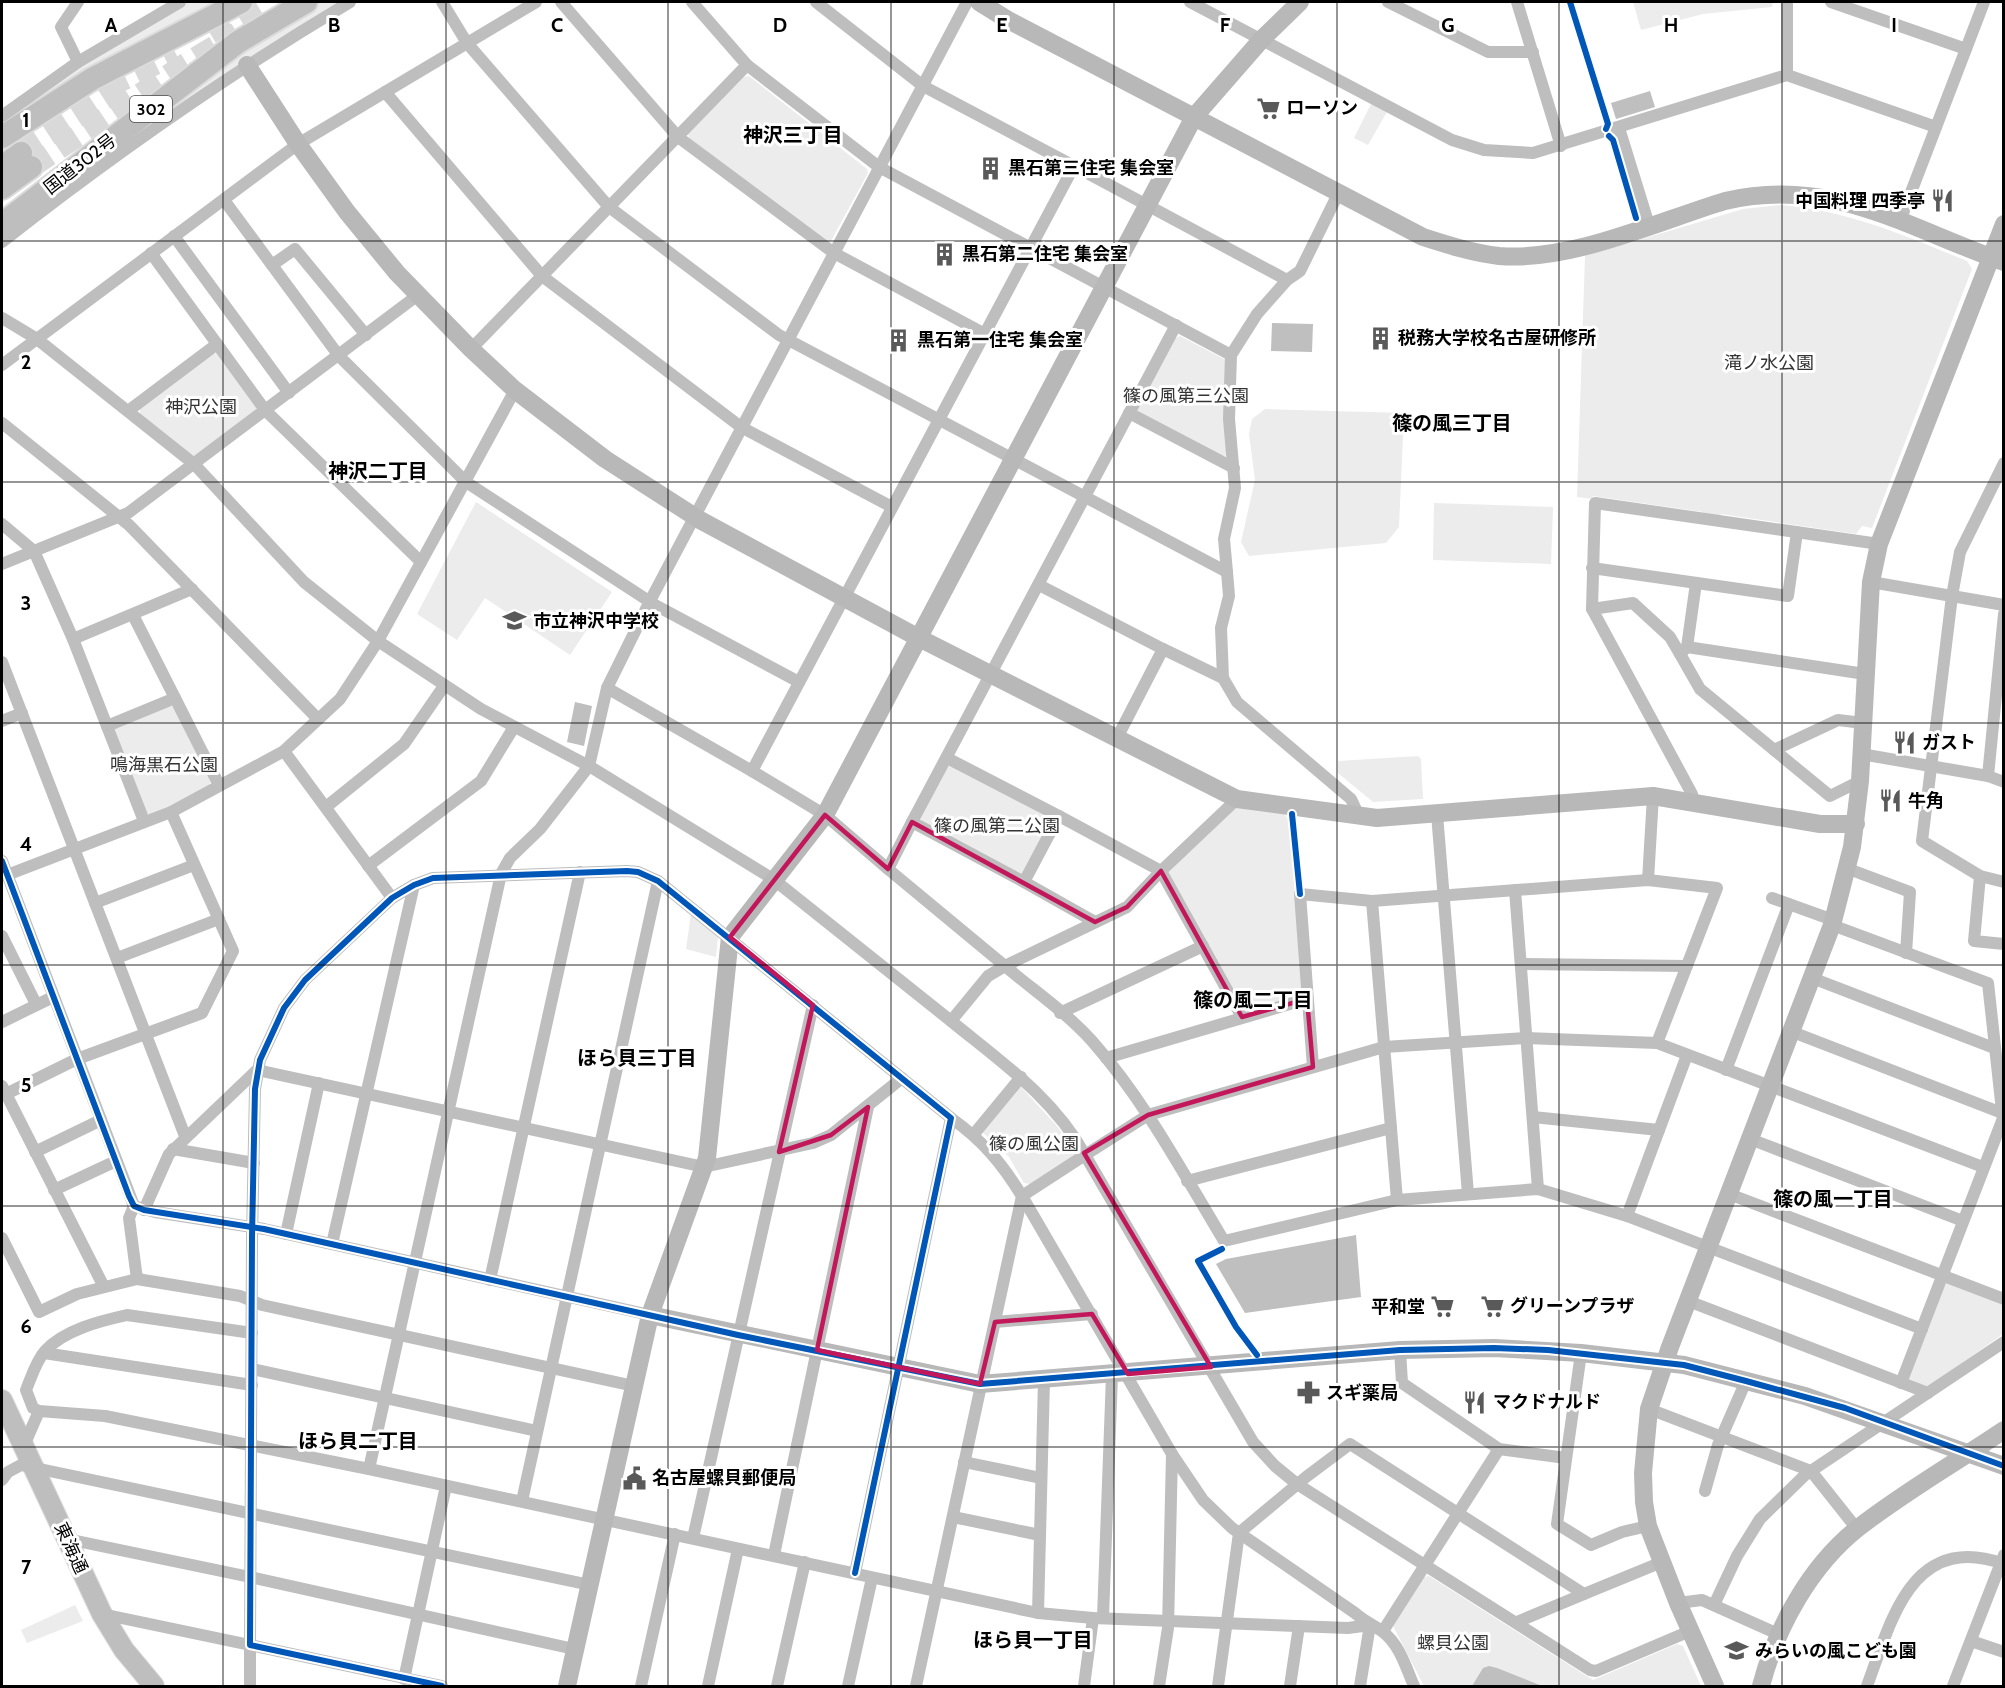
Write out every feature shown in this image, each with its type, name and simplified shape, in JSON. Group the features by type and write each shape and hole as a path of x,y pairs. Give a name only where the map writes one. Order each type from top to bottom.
{"highway":[{"path":"2,167 18,155 92,79 241,2"},
{"name":"国道302号","path":"2,224 238,42 306,2"},
{"path":"2,188 18,155"},
{"path":"2,207 18,155"}],"main road":[{"name":"東海通","path":"2,1400 90,1615 138,1686"},
{"name":"東海通","path":"2,1425 26,1460 67,1539 102,1614 124,1650 154,1686"}],"street":[{"path":"78,2 61,27 78,62"},
{"path":"2,116 78,62 180,2"},
{"path":"2,242 91,174 248,65 350,2"},
{"path":"442,2 467,43 609,207 787,341 1227,572"},
{"path":"2,364 298,144 536,2"},
{"path":"561,2 678,137 834,253 985,334"},
{"path":"692,2 747,65 879,167 1231,355"},
{"path":"816,2 923,86 1287,280"},
{"path":"369,1469 501,874 510,858 540,829 589,766 607,688 650,601 967,2"},
{"path":"979,2 1008,20 1338,194 1423,237 1460,249 1499,256 1534,256 1568,251 1746,196 1790,193 1858,204 1997,259"},
{"path":"567,1686 650,1315 704,1167 730,937 825,815 917,637 1194,117 1262,39 1300,2"},
{"path":"1388,2 1488,52 1533,52"},
{"path":"1517,2 1561,146"},
{"path":"1787,2 1787,75"},
{"path":"1831,2 1966,49"},
{"path":"1900,220 1984,2"},
{"path":"1199,3 1452,140 1484,150 1533,153 1787,75 1936,127"},
{"path":"248,65 298,144 347,212 418,296 515,390 605,459 693,516 844,598 1237,799 1360,818 1653,796 1820,824 1856,824"},
{"path":"471,349 747,65"},
{"path":"385,92 542,276 741,427 892,507"},
{"path":"1619,128 1649,225"},
{"path":"752,771 1074,166"},
{"path":"1338,194 1300,271 1287,280 1257,314 1231,355 1229,418 1235,488 1224,539 1229,596 1221,628 1223,678 1238,702 1351,799 1360,818"},
{"path":"224,200 339,356 466,482 650,601 799,682"},
{"path":"1715,1686 1677,1603 1648,1526 1643,1473 1649,1409 1664,1363 1833,922 1856,824 1871,582 1879,544 1997,259 2004,224"},
{"path":"174,236 289,393"},
{"path":"272,266 295,249 366,335"},
{"path":"151,253 266,410 421,562"},
{"path":"2,564 119,518 418,296"},
{"path":"2,318 37,339 194,464 304,582 378,641 444,686 514,727 589,766 773,879 1020,1077 1053,1109 1085,1155 1253,1442 1275,1466 1297,1484 1590,1670 1596,1671 1690,1631"},
{"path":"888,869 1176,325"},
{"path":"128,411 217,344"},
{"path":"7,875 171,812 284,751 340,699 378,641 515,390"},
{"path":"1129,413 1234,468"},
{"path":"2,423 119,518 192,589 318,719"},
{"path":"2004,463 1960,552 1952,596 1923,841 1980,876 2004,882"},
{"path":"1693,802 1692,795 1592,609 1594,503 1879,544"},
{"path":"2,524 34,551 73,639 144,821"},
{"path":"1592,568 1788,596 1797,532"},
{"path":"1871,582 2004,605"},
{"path":"1684,651 1696,583"},
{"path":"1039,585 1223,678"},
{"path":"73,639 192,589"},
{"path":"1592,609 1633,603 1684,651 1700,689 1830,796 1860,781"},
{"path":"1988,776 2000,689 2004,614"},
{"path":"133,615 219,785"},
{"path":"1117,738 1163,649"},
{"path":"1684,651 1865,674"},
{"path":"2,662 185,1136"},
{"path":"326,807 404,744 444,686"},
{"path":"607,688 825,815 1090,1039 1149,1115 1224,1241 1397,1200 1538,1189 1627,1216 1922,1329"},
{"path":"107,726 175,698"},
{"path":"2,721 22,713"},
{"path":"1774,750 1838,720 1863,723"},
{"path":"368,866 481,782 514,727"},
{"path":"284,751 392,898"},
{"path":"1861,754 1988,776 2004,782"},
{"path":"947,758 1161,871 1242,1017"},
{"path":"1648,880 1653,796"},
{"path":"951,1021 988,976 1127,907 1161,871 1237,799"},
{"path":"104,1287 4,1090 77,1059 202,1012 233,951 171,812"},
{"path":"1437,814 1467,1194"},
{"path":"1024,882 1059,816"},
{"path":"912,822 1095,922"},
{"path":"2,861 116,1161 139,1208"},
{"path":"95,903 194,865"},
{"path":"1846,868 1910,892 1906,953"},
{"path":"249,1686 253,1227 257,1070 284,1008 305,980 392,898 414,885 433,878 627,871 638,872 658,881 951,1118 974,1134 1002,1163 1092,1314 1120,1374 1203,1500 1239,1533 1383,1632 1397,1648 1414,1686"},
{"path":"490,1280 580,872"},
{"path":"1980,876 1974,941 2004,944"},
{"path":"1314,1067 1300,894 1372,901 1648,880 1717,888 1657,1043"},
{"path":"522,1501 658,881"},
{"path":"332,1244 414,885"},
{"path":"1515,891 1538,1189"},
{"path":"1772,898 1906,953 1988,983 2003,1120 1901,1383"},
{"path":"1372,901 1397,1200"},
{"path":"1726,1070 1790,904"},
{"path":"117,958 219,919"},
{"path":"2,936 36,1004"},
{"path":"1060,1013 1203,946"},
{"path":"1521,964 1687,966"},
{"path":"1812,978 1994,1048"},
{"path":"2,1022 53,997"},
{"path":"1106,1058 1307,999"},
{"path":"693,1538 813,1005"},
{"path":"1790,1031 2003,1120"},
{"path":"916,1686 1022,1196 1149,1115 1384,1047 1526,1038 1657,1043 1983,1167"},
{"path":"1627,1216 1687,1055"},
{"path":"257,1070 704,1167 800,1148 831,1135 902,1078"},
{"path":"137,1279 129,1218 139,1208 173,1149 257,1070"},
{"path":"974,1134 1020,1077"},
{"path":"286,1234 320,1083"},
{"path":"774,1555 868,1107"},
{"path":"1533,1117 1659,1130"},
{"path":"855,1573 951,1118"},
{"path":"35,1152 101,1120"},
{"path":"1187,1181 1391,1128"},
{"path":"1750,1138 1962,1221"},
{"path":"173,1149 254,1163"},
{"path":"54,1190 116,1161"},
{"path":"1729,1194 2004,1299"},
{"path":"139,1208 253,1227 738,1335 980,1384 1400,1350 1494,1348 1581,1353 1684,1365 1805,1396 2004,1466"},
{"path":"2,1238 39,1312 77,1294 137,1279 253,1300 262,1305 634,1386"},
{"path":"1688,1301 1928,1394"},
{"path":"995,1322 1092,1314"},
{"path":"252,1333 127,1315 83,1328 44,1353 26,1390 33,1408 39,1411 105,1416 251,1445 1038,1612 1098,1618 1348,1628 1370,1625"},
{"path":"1714,1605 1737,1556 1760,1519 1811,1471 2004,1342"},
{"path":"1400,1350 1402,1383 1500,1449 1566,1458"},
{"path":"44,1353 252,1385"},
{"path":"1581,1353 1557,1524 1591,1545 1622,1532 1648,1526"},
{"path":"252,1369 537,1431"},
{"path":"1084,1686 1098,1618 1120,1374"},
{"path":"1038,1612 1044,1380"},
{"path":"1705,1491 1707,1476 1746,1381"},
{"path":"1649,1409 1811,1471 1857,1530"},
{"path":"2,1480 26,1460 39,1411"},
{"path":"1761,1686 1778,1634 1815,1574 1857,1530 1921,1483 2004,1430"},
{"path":"1218,1686 1239,1533 1297,1484 1350,1444 1460,1512 1584,1594"},
{"path":"1383,1632 1500,1449"},
{"path":"1160,1686 1168,1620 1172,1454"},
{"path":"26,1460 250,1512 590,1585"},
{"path":"964,1462 1041,1478"},
{"path":"404,1679 446,1486"},
{"path":"953,1517 1040,1535"},
{"path":"641,1686 675,1534"},
{"path":"67,1539 574,1649"},
{"path":"708,1686 738,1549"},
{"path":"1866,1686 1898,1603 1912,1583 1932,1568 1955,1558 2002,1561 1953,1686"},
{"path":"777,1686 805,1562"},
{"path":"1517,1622 1662,1562"},
{"path":"848,1686 872,1578"},
{"path":"1677,1603 1702,1600 1778,1634"},
{"path":"102,1614 442,1686"},
{"path":"1360,1686 1370,1625"},
{"path":"1290,1686 1299,1626"},
{"path":"1971,1641 2004,1652"}],"highlighted area":[{"path":"825,815 888,869 912,822 1095,922 1127,907 1161,871 1242,1017 1307,999 1313,1067 1148,1115 1084,1153 1211,1367 1128,1374 1092,1314 995,1322 980,1384 817,1350 868,1107 831,1135 779,1152 813,1005 730,937"}],"green space":[{"path":"186,2 223,2 2,128 2,119 83,63"},
{"path":"319,2 345,2 2,232 277,27"},
{"path":"1633,2 1773,2 1772,7 1703,14 1641,30"},
{"path":"749,76 867,169 868,173 831,241 825,242 689,138 688,133 744,77"},
{"path":"1372,102 1388,110 1368,145 1354,138"},
{"name":"滝ノ水公園","path":"1780,205 1829,212 1876,225 1967,261 1972,269 1872,528 1862,526 1856,534 1721,514 1720,517 1702,515 1703,512 1593,496 1592,499 1577,497 1585,256 1743,209"},
{"name":"篠の風第三公園","path":"1180,336 1226,360 1229,452 1222,459 1139,414 1137,408 1175,338"},
{"name":"神沢公園","path":"213,353 219,354 257,405 255,412 196,456 189,455 140,417 140,407"},
{"path":"1265,409 1404,413 1399,527 1386,543 1249,556 1241,542 1255,480 1249,434 1252,419"},
{"path":"476,502 612,592 570,655 485,598 457,640 417,614"},
{"path":"1434,503 1553,507 1551,564 1433,560"},
{"name":"鳴海黒石公園","path":"168,705 173,707 211,780 209,787 150,815 145,812 114,731 116,726"},
{"path":"1418,756 1421,759 1423,799 1373,802 1338,773 1338,761"},
{"name":"篠の風第二公園","path":"952,765 1050,817 1053,822 1025,875 1018,875 922,824 921,818 947,767"},
{"path":"1237,807 1283,813 1290,821 1302,991 1298,998 1248,1011 1242,1008 1168,875 1169,868"},
{"path":"691,914 718,937 716,957 686,949"},
{"name":"篠の風公園","path":"1021,1087 1057,1126 1076,1153 1074,1158 1030,1184 1024,1183 1009,1157 982,1132 1015,1088"},
{"path":"1948,1283 2003,1303 2003,1334 1928,1387 1909,1381 1907,1377 1944,1284"},
{"name":"螺貝公園","path":"1429,1576 1593,1680 1677,1644 1683,1646 1701,1686 1424,1686 1393,1626 1424,1577"},
{"path":"75,1605 83,1621 27,1643 21,1630"}],"shaded area":[{"path":"1650,91 1655,107 1616,119 1611,103"},
{"path":"1272,323 1313,324 1312,352 1271,351"},
{"path":"575,702 592,706 584,746 567,742"},
{"path":"1356,1235 1361,1297 1245,1313 1216,1264 1226,1259"},
{"path":"1489,1666 1542,1686 1472,1686 1483,1668"}],"tunnel":[{"path":"210,33 263,2"},
{"path":"31,167 184,65 237,33"},
{"path":"106,88 176,54"},
{"path":"21,153 123,87"}],"cycle path":[{"path":"1570,2 1608,124 1606,129"},
{"path":"1609,136 1613,140 1636,218"},
{"path":"1292,814 1300,894"},
{"path":"2,861 129,1196 134,1206 144,1210 264,1229 738,1335 980,1384 1400,1350 1494,1348 1548,1350 1684,1365 1845,1408 2004,1466"},
{"path":"442,1686 250,1645 252,1237 255,1089 260,1060 284,1008 305,980 392,898 414,885 433,878 627,871 638,872 658,881 951,1118 855,1573"},
{"path":"1222,1249 1198,1261 1236,1327 1257,1355"}],"place":[{"name":"ローソン","path":"1268,108"},
{"name":"黒石第三住宅 集会室","path":"990,168"},
{"name":"中国料理 四季亭","path":"1943,201"},
{"name":"黒石第二住宅 集会室","path":"944,254"},
{"name":"税務大学校名古屋研修所","path":"1380,338"},
{"name":"黒石第一住宅 集会室","path":"899,340"},
{"name":"市立神沢中学校","path":"515,621"},
{"name":"ガスト","path":"1904,743"},
{"name":"牛角","path":"1890,801"},
{"name":"グリーンプラザ","path":"1492,1306"},
{"name":"平和堂","path":"1443,1307"},
{"name":"スギ薬局","path":"1308,1393"},
{"name":"マクドナルド","path":"1475,1402"},
{"name":"名古屋螺貝郵便局","path":"634,1478"},
{"name":"みらいの風こども園","path":"1737,1651"}],"district":[{"name":"神沢三丁目","path":"793,135"},
{"name":"篠の風三丁目","path":"1452,423"},
{"name":"神沢二丁目","path":"378,471"},
{"name":"篠の風二丁目","path":"1253,1000"},
{"name":"ほら貝三丁目","path":"637,1058"},
{"name":"篠の風一丁目","path":"1833,1199"},
{"name":"ほら貝二丁目","path":"358,1441"},
{"name":"ほら貝一丁目","path":"1033,1640"}]}
